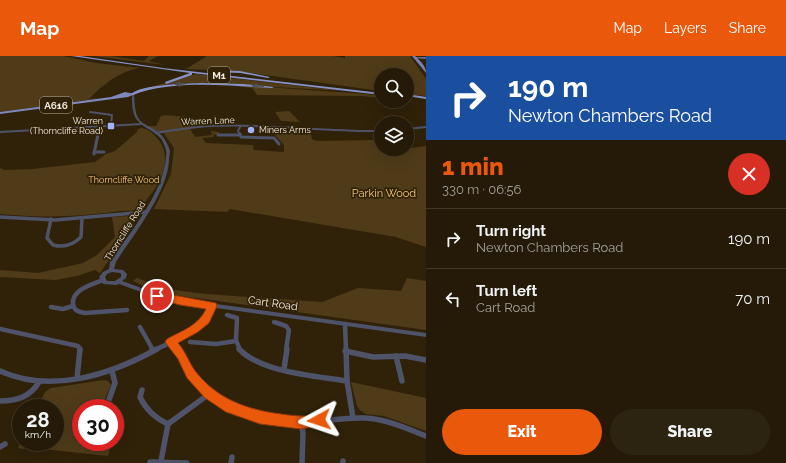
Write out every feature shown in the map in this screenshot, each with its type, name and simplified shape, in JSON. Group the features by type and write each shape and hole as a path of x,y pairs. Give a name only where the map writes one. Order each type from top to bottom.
{"highway":[{"name":"M1","path":"73,56 163,70 374,93"},
{"name":"M1","path":"82,56 194,72 356,89"},
{"name":"M1","path":"124,95 184,76 215,71 245,72 374,93"},
{"name":"M1","path":"133,96 138,92 159,87 202,83 374,94"},
{"name":"A616","path":"0,113 112,98 124,95 133,96"},
{"path":"414,98 426,99"}],"main road":[{"path":"413,56 426,58"},
{"path":"413,56 422,65 426,72"}],"street":[{"path":"0,132 140,123 135,114 133,96"},
{"path":"90,112 112,115 112,126"},
{"name":"Thorncliffe Road","path":"111,270 113,262 160,188 165,177 168,164 167,146 164,140 140,123"},
{"path":"99,126 94,153 104,152"},
{"name":"Warren Lane","path":"156,133 189,128 234,126 358,132 374,131"},
{"path":"239,135 240,126"},
{"path":"414,128 426,127"},
{"path":"218,135 239,135 245,138 274,138 279,144"},
{"path":"0,217 51,219 82,218 146,212"},
{"path":"51,219 47,238 48,242 53,246 64,246 75,243 81,237 82,218"},
{"path":"111,270 123,272 124,277 120,282 111,284 103,280 103,275 111,270"},
{"path":"103,280 78,292 73,300 73,306 77,311 83,313 127,310"},
{"name":"Cart Road","path":"120,282 168,299 426,335"},
{"path":"51,308 63,309 73,306"},
{"path":"0,372 16,378 39,382 76,378 112,370 171,342 194,329 205,321 212,306"},
{"path":"227,315 235,316 238,319 236,341 241,352 250,359 264,365 347,380"},
{"path":"274,322 286,326 289,330 284,369"},
{"path":"345,324 347,380 353,418"},
{"path":"140,327 153,351"},
{"path":"0,329 78,346 80,350 76,378"},
{"path":"190,342 216,344 236,341"},
{"path":"171,342 182,356 191,375 209,394 231,407 260,418 301,422 353,418 380,420 399,425 426,436"},
{"path":"346,351 373,357 396,356 426,360"},
{"path":"396,356 402,381"},
{"path":"109,399 115,383 112,370"},
{"path":"0,401 15,400 26,397 34,390 39,382"},
{"path":"142,390 140,397 147,410 157,419 168,424"},
{"path":"161,461 168,424 209,394"},
{"path":"301,422 304,438 302,447 302,463"},
{"path":"150,462 161,461 187,463"}],"green space":[{"path":"0,56 63,56 96,63 140,68 126,72 112,79 89,99 101,98 0,112"},
{"path":"93,56 111,56 144,61 149,56 158,56 149,61 165,65"},
{"path":"207,56 333,56 345,58 345,56 410,56 426,79 426,96 414,95 414,68 374,68 374,90 235,71 186,69"},
{"path":"196,74 344,91 204,83 169,85 130,93"},
{"path":"235,86 366,94 374,95 374,97 257,95 252,88"},
{"path":"289,111 300,122 281,121 275,112"},
{"name":"Parkin Wood","path":"161,116 188,117 188,123 211,122 211,126 189,127 195,137 212,135 211,131 219,132 219,134 213,135 214,137 202,138 206,143 253,145 254,150 284,152 284,145 274,134 303,133 301,130 310,130 312,139 316,141 373,140 374,156 414,156 414,148 426,146 426,247 396,237 230,209 227,212 154,209 171,174 174,148 163,132 159,133 148,126 156,126"},
{"name":"Thorncliffe Wood","path":"141,128 155,135 161,144 165,160 164,169 157,185 139,208 130,211 76,216 30,216 0,214 0,168 4,170 32,169 95,162 106,154 115,151 137,132 138,129"},
{"path":"131,216 137,219 100,273 95,270 77,276 56,280 0,277 0,270 38,273 83,263 97,255 115,237 112,217"},
{"path":"137,278 166,289 206,294 322,302 358,288 401,291 407,278 426,281 426,330 175,295 146,287 133,281"},
{"path":"104,380 108,381 111,385 105,399 72,399 72,451 109,451 108,456 62,451 64,451 64,399 41,399 46,391 51,388"},
{"path":"351,382 426,398 426,431 384,416 366,414 357,406"}],"place":[{"name":"Warren (Thorncliffe Road)","path":"111,126"},
{"name":"Miners Arms","path":"251,130"}],"route":[{"path":"157,296 212,306 208,318 205,321 171,342 182,356 191,375 209,394 231,407 260,418 301,422 319,420"}]}
